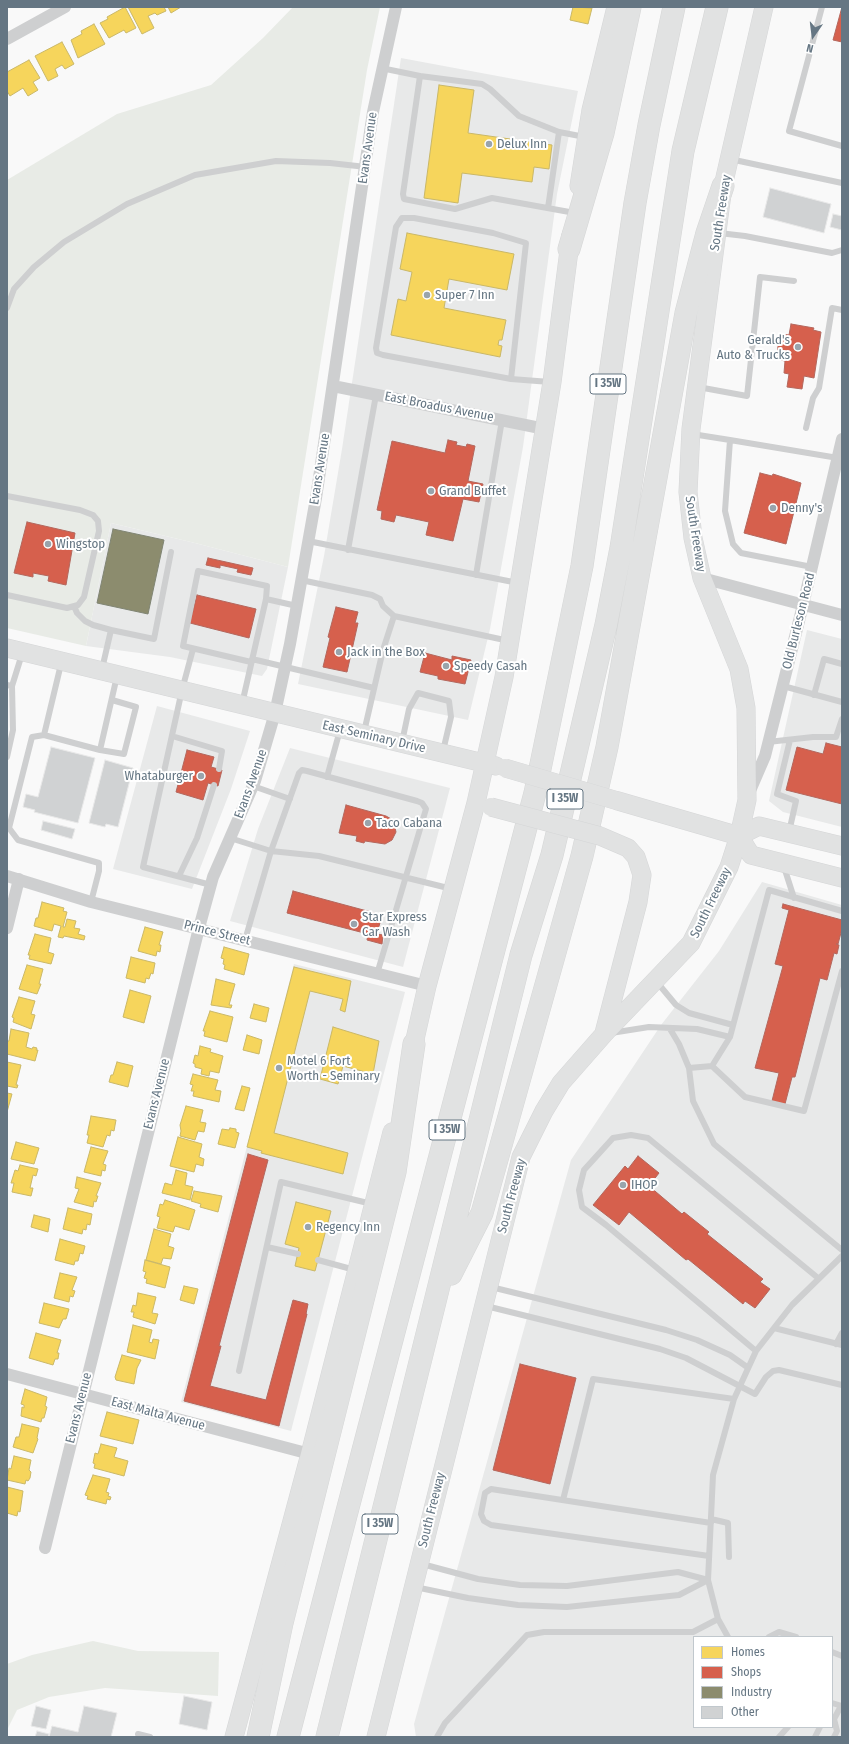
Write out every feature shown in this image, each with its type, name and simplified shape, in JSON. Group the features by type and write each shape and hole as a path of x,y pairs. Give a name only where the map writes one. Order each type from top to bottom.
{"highway":[{"path":"569,250 603,133 630,7"},
{"name":"I 35W","path":"288,1737 538,777 582,566 635,203 649,125 674,7"},
{"name":"I 35W","path":"328,1737 521,955 552,855 606,625 621,548 683,151 717,7"},
{"path":"433,1311 482,1213 582,856 607,747 686,313 707,233 723,186"},
{"path":"258,1737 282,1623 395,1172 414,1044"}],"main road":[{"path":"234,1737 310,1454 414,1044 427,986 453,890 484,805 485,763 510,641 545,429 574,213 587,137 616,7"},
{"name":"South Freeway","path":"376,1737 522,1157 544,1112 561,1083 604,1034 691,943 730,867 739,836 746,800 746,708 739,669 702,578 693,538 688,492 691,434 696,387 723,186 764,7"},
{"name":"East Seminary Drive","path":"15,650 485,763 739,836"},
{"path":"484,805 600,836 628,848 636,857 642,875 638,902 604,1034"},
{"path":"842,846 759,826 739,836 751,855 842,878"}],"street":[{"path":"7,39 64,7"},
{"name":"Evans Avenue","path":"45,1548 82,1394 199,928 211,885 253,786 274,713 285,666 308,542 381,68 396,7"},
{"name":"East Broadus Avenue","path":"333,386 545,429"},
{"name":"Old Burleson Road","path":"746,800 765,756 803,605 842,439"},
{"path":"702,578 842,615"},
{"name":"Prince Street","path":"7,876 92,902 427,986"},
{"path":"7,928 19,879"},
{"name":"East Malta Avenue","path":"7,1374 310,1454"}],"lane":[{"path":"822,7 789,131 842,146"},
{"path":"381,68 420,76 482,84 490,89 519,116 559,132 587,137"},
{"path":"420,76 403,194 404,199 455,209 492,198 574,213"},
{"path":"548,208 559,132"},
{"path":"729,159 842,183"},
{"path":"7,308 14,290 34,267 64,242 127,204 195,175 276,161 330,162 366,167"},
{"path":"511,379 526,243 493,233 414,218 402,218 396,227 376,348 377,353 511,379 552,382"},
{"path":"717,233 746,236 832,253 842,250"},
{"path":"696,387 747,396 760,277 794,282"},
{"path":"806,428 812,398 819,388 832,308 842,310"},
{"path":"348,550 376,395"},
{"path":"476,575 502,420"},
{"path":"691,434 838,458"},
{"path":"730,440 725,511 733,544 741,553 812,567"},
{"path":"7,498 80,510 93,515 98,521 99,530 86,592 78,605 67,608 7,595"},
{"path":"308,542 520,583"},
{"path":"74,606 77,613 93,625 154,639 172,552"},
{"path":"242,705 252,661 266,599 267,586 198,571 183,646 252,661 285,666 374,688"},
{"path":"301,580 372,595 380,599 384,606 394,616 510,641"},
{"path":"266,599 297,606"},
{"path":"363,734 394,616"},
{"path":"100,750 112,700 110,673 111,630"},
{"path":"193,649 182,690 143,867 211,885"},
{"path":"7,757 13,730 10,686 15,650"},
{"path":"814,694 824,659 842,664"},
{"path":"44,735 62,662"},
{"path":"783,686 842,702"},
{"path":"402,743 409,709 418,693 449,701 451,717 443,753"},
{"path":"92,902 99,871 99,863 18,840 9,828 32,737 44,735 100,750 124,754 136,707 112,700"},
{"path":"768,742 839,738 842,719"},
{"path":"327,776 340,729"},
{"path":"172,736 222,750 219,769"},
{"path":"789,833 796,802 777,794 790,740"},
{"path":"245,940 271,851 298,773 302,770 327,776 422,803 426,809 377,974"},
{"path":"180,876 197,838 214,785"},
{"path":"253,786 290,799"},
{"path":"230,838 271,851 319,856 453,890"},
{"path":"783,863 794,898"},
{"path":"712,1066 730,1037 769,890 842,911"},
{"path":"689,1068 712,1066 745,1097 804,1111 842,971"},
{"path":"656,980 676,1005 689,1013 733,1025"},
{"path":"604,1034 649,1027 697,1029 730,1037"},
{"path":"670,1028 679,1044 689,1068 693,1100 714,1144 842,1250"},
{"path":"756,1351 582,1207 579,1190 584,1170 613,1138 631,1135 648,1138 818,1278"},
{"path":"239,1371 281,1182 374,1204"},
{"path":"267,1247 298,1254"},
{"path":"727,1636 718,1619 708,1580 713,1475 734,1399 747,1367 756,1351 792,1305 842,1256"},
{"path":"318,1260 357,1270"},
{"path":"489,1286 666,1330 730,1355 747,1367"},
{"path":"484,1305 660,1349 686,1358 754,1394 769,1375 773,1371 778,1370 842,1385"},
{"path":"774,1328 839,1345 842,1333"},
{"path":"563,1500 593,1379 734,1399"},
{"path":"709,1556 491,1525 484,1521 481,1514 485,1493 491,1489 728,1523 729,1556"},
{"path":"419,1564 478,1579 520,1585 567,1586 678,1572 708,1580"},
{"path":"413,1586 468,1598 518,1605 566,1606 679,1596 708,1580"},
{"path":"437,1737 445,1723 527,1635 544,1632 693,1632 718,1619"},
{"path":"771,1636 779,1632 793,1636"},
{"path":"834,1737 837,1731 833,1719 842,1706"},
{"path":"779,1737 787,1728"},
{"path":"815,1737 820,1728"},
{"path":"138,1734 150,1737"}],"shaded area":[{"path":"293,7 380,7 367,70 288,567 111,523 86,646 7,628 7,180 117,114 211,85 263,38"},
{"path":"401,58 578,91 557,194 523,447 490,629 468,720 298,684 324,556 342,449"},
{"path":"111,523 288,567 267,669 262,676 170,657 86,646"},
{"path":"807,630 842,639 842,827 783,812 769,801"},
{"path":"157,706 250,731 231,789 192,889 113,869"},
{"path":"290,748 450,788 403,967 230,921 258,829"},
{"path":"762,882 842,905 842,1737 416,1737 414,1724 571,1160 661,1025 719,951"},
{"path":"294,964 405,992 291,1431 181,1402"},
{"path":"93,1641 138,1651 219,1652 218,1696 105,1688 49,1697 17,1710 7,1730 7,1664 32,1655"}],"building: Homes":[{"path":"125,7 136,28 126,33 124,30 109,38 100,23 108,19 107,17"},
{"path":"128,7 164,7 166,11 157,15 155,13 148,16 154,28 142,34"},
{"path":"168,7 181,7 171,13"},
{"path":"573,7 592,8 588,24 570,20"},
{"path":"94,24 105,44 78,58 71,40 82,34 81,31"},
{"path":"62,42 74,64 65,69 62,65 55,69 58,76 48,81 35,56"},
{"path":"29,60 40,78 33,82 38,90 28,96 23,88 10,96 7,91 7,72"},
{"name":"Delux Inn","path":"439,85 474,90 468,133 552,145 549,169 534,167 532,182 462,173 458,203 424,198"},
{"name":"Super 7 Inn","path":"407,233 514,254 507,290 449,279 444,308 506,320 502,340 499,340 498,345 502,346 500,357 391,335 398,299 406,301 412,272 400,269"},
{"path":"42,902 64,908 63,911 67,912 63,927 65,927 67,919 76,921 74,928 80,929 78,934 85,936 84,940 64,936 63,938 58,937 61,926 54,924 52,931 34,926 36,918 38,918"},
{"path":"145,927 163,932 159,945 161,945 160,952 157,951 156,956 138,951"},
{"path":"35,934 51,938 48,952 54,954 51,964 29,959 30,955 28,955"},
{"path":"224,947 249,954 244,975 224,969 224,959 221,958"},
{"path":"131,957 155,963 153,974 151,973 149,979 146,978 145,983 126,978"},
{"path":"27,965 43,969 39,984 41,984 37,994 19,989"},
{"name":"Motel 6 Fort Worth - Seminary","path":"294,967 351,981 345,1012 340,1010 343,999 310,991 274,1133 348,1153 343,1174 261,1153 262,1151 247,1147"},
{"path":"216,979 235,984 229,1005 232,1005 231,1008 211,1005"},
{"path":"130,990 151,996 144,1023 123,1017"},
{"path":"19,997 35,1001 31,1014 35,1015 31,1029 13,1022 14,1018 12,1017"},
{"path":"254,1004 269,1008 266,1022 250,1018"},
{"path":"210,1011 233,1017 227,1042 204,1036 205,1031 203,1031"},
{"path":"333,1027 379,1041 373,1074 343,1066 338,1084 320,1079"},
{"path":"11,1029 29,1033 26,1047 32,1049 33,1047 37,1048 36,1050 38,1050 35,1061 7,1054 7,1041 9,1041"},
{"path":"247,1035 262,1040 259,1054 243,1050"},
{"path":"200,1046 211,1049 210,1052 223,1056 219,1073 210,1071 209,1076 201,1074 202,1069 195,1067 195,1064 193,1063 195,1055 198,1056"},
{"path":"7,1062 21,1065 16,1085 18,1085 17,1088 7,1086"},
{"path":"117,1062 133,1066 128,1087 109,1082"},
{"path":"193,1074 218,1080 215,1090 221,1091 219,1102 193,1096 194,1091 191,1091 193,1085 190,1084"},
{"path":"242,1086 250,1088 244,1111 235,1109"},
{"path":"7,1093 12,1094 7,1112"},
{"path":"186,1106 203,1110 200,1122 206,1123 204,1132 198,1131 195,1140 180,1136 180,1125"},
{"path":"91,1116 116,1120 114,1131 111,1130 110,1136 107,1135 103,1147 87,1143"},
{"path":"230,1128 236,1129 236,1132 239,1133 235,1148 218,1144 222,1129 229,1130"},
{"path":"178,1137 202,1144 199,1157 204,1159 203,1166 196,1164 194,1172 170,1166"},
{"path":"16,1142 39,1148 34,1164 11,1159"},
{"path":"91,1147 108,1151 103,1164 106,1165 105,1171 102,1170 101,1176 84,1172"},
{"path":"20,1165 38,1169 36,1176 33,1175 30,1188 33,1188 31,1196 12,1192 14,1183 11,1183 15,1170 18,1171"},
{"path":"176,1170 187,1173 185,1185 193,1187 190,1200 162,1193 165,1183 172,1185"},
{"path":"77,1177 101,1183 96,1196 98,1196 96,1202 94,1201 93,1207 74,1202 79,1189 75,1188"},
{"path":"194,1191 222,1196 218,1212 200,1207 201,1204 191,1201"},
{"path":"165,1200 195,1210 189,1230 175,1226 173,1232 157,1228 160,1217 157,1216 160,1204 163,1205"},
{"name":"Regency Inn","path":"296,1202 331,1211 315,1271 295,1266 299,1248 285,1244"},
{"path":"68,1208 92,1214 90,1225 87,1224 86,1230 83,1229 82,1234 63,1229"},
{"path":"34,1215 50,1219 48,1232 31,1227"},
{"path":"154,1229 171,1234 168,1246 174,1248 171,1259 163,1258 161,1264 146,1260"},
{"path":"60,1239 85,1246 83,1254 80,1253 78,1261 75,1261 74,1265 55,1260"},
{"path":"145,1260 170,1267 165,1288 146,1283 147,1279 144,1278 146,1272 143,1271"},
{"path":"60,1273 77,1277 72,1290 75,1291 73,1297 70,1296 69,1302 54,1298"},
{"path":"184,1286 198,1289 194,1304 180,1300"},
{"path":"138,1293 156,1297 152,1313 158,1314 155,1324 133,1317 134,1312 131,1312 133,1305 136,1306"},
{"path":"44,1303 69,1309 66,1319 63,1319 59,1328 39,1323"},
{"path":"133,1325 152,1330 149,1342 152,1343 153,1339 159,1340 155,1359 127,1352"},
{"path":"36,1333 61,1340 57,1353 59,1353 58,1359 55,1359 53,1365 29,1358"},
{"path":"122,1355 141,1360 137,1368 134,1384 116,1380 115,1377"},
{"path":"25,1389 47,1397 45,1406 47,1407 44,1418 42,1418 41,1422 21,1416 22,1407 24,1408 24,1405 21,1404"},
{"path":"107,1412 139,1420 133,1444 100,1436"},
{"path":"22,1424 39,1428 38,1439 33,1453 13,1447 16,1437 19,1437"},
{"path":"101,1444 117,1448 114,1457 128,1461 124,1476 94,1468 95,1464 93,1463 95,1453 98,1454"},
{"path":"14,1456 31,1460 29,1470 31,1472 30,1478 28,1481 26,1480 25,1484 7,1480 9,1468 11,1469"},
{"path":"93,1475 110,1479 106,1492 109,1493 108,1496 111,1497 110,1500 107,1499 106,1504 87,1499 88,1496 85,1495"},
{"path":"7,1487 23,1491 20,1512 18,1511 17,1516 7,1513"}],"building: Shops":[{"path":"842,7 842,42 833,40"},
{"name":"Gerald's Auto & Trucks","path":"791,324 814,328 813,330 821,332 814,378 804,376 802,389 787,387 789,374 784,373 785,361 776,359 780,334 789,335"},
{"name":"Grand Buffet","path":"448,440 457,442 456,445 466,447 467,444 475,446 468,481 483,484 479,502 463,499 453,541 426,535 429,522 396,515 394,522 381,519 382,511 377,510 392,441 445,453"},
{"name":"Denny's","path":"760,473 772,476 773,474 801,483 786,544 744,533"},
{"name":"Wingstop","path":"27,522 75,533 66,585 48,581 49,576 33,573 33,577 14,573"},
{"path":"208,558 253,568 251,575 237,572 238,569 220,565 220,568 206,565"},
{"path":"197,595 256,609 249,638 190,623"},
{"name":"Jack in the Box","path":"336,607 358,612 355,623 358,623 347,672 323,667 330,638 328,637"},
{"name":"Speedy Casah","path":"425,653 452,660 452,656 471,660 465,684 438,679 438,676 420,672"},
{"path":"826,743 842,747 842,804 786,790 797,747 823,754"},
{"name":"Whataburger","path":"187,750 214,757 211,767 222,770 218,786 208,783 203,800 176,792"},
{"name":"Taco Cabana","path":"346,805 386,816 393,820 396,832 392,840 385,844 365,841 364,843 356,841 357,836 339,833"},
{"name":"Star Express Car Wash","path":"293,891 382,915 377,934 383,935 382,944 367,940 368,934 287,913"},
{"path":"783,904 842,920 842,929 838,944 836,944 839,945 837,954 834,953 827,980 820,978 795,1077 792,1077 785,1104 772,1101 779,1073 755,1068 783,966 775,964 789,910 782,908"},
{"path":"248,1154 268,1160 219,1346 221,1346 210,1386 266,1400 293,1300 308,1304 307,1314 279,1426 184,1401"},
{"path":"638,1156 659,1173 649,1186 682,1214 684,1212 709,1232 707,1234 763,1279 760,1282 770,1289 755,1308 745,1301 743,1304 688,1259 686,1260 629,1212 619,1225 593,1205 625,1166 628,1169"},
{"path":"520,1364 576,1378 550,1484 493,1470"}],"building: Industry":[{"path":"113,529 164,540 148,614 97,603"}],"building: Other":[{"path":"770,188 831,204 824,233 763,217"},
{"path":"833,214 842,216 842,230 830,227"},
{"path":"51,747 95,758 78,823 34,812 35,810 23,807 26,794 38,797"},
{"path":"105,760 133,768 118,827 106,824 105,827 89,823"},
{"path":"43,821 75,829 72,839 41,830"},
{"path":"184,1696 212,1702 207,1730 179,1724"},
{"path":"36,1706 51,1710 46,1729 31,1726"},
{"path":"84,1706 117,1713 111,1737 49,1737 52,1726 78,1732"},
{"path":"37,1731 49,1734 48,1737 35,1737"}],"place":[{"name":"Delux Inn","path":"489,144"},
{"name":"Super 7 Inn","path":"427,295"},
{"name":"Gerald's Auto & Trucks","path":"798,347"},
{"name":"Grand Buffet","path":"431,491"},
{"name":"Denny's","path":"773,508"},
{"name":"Wingstop","path":"48,544"},
{"name":"Jack in the Box","path":"339,652"},
{"name":"Speedy Casah","path":"446,666"},
{"name":"Whataburger","path":"201,776"},
{"name":"Taco Cabana","path":"368,823"},
{"name":"Star Express Car Wash","path":"354,924"},
{"name":"Motel 6 Fort Worth - Seminary","path":"279,1068"},
{"name":"IHOP","path":"623,1185"},
{"name":"Regency Inn","path":"308,1227"}]}
